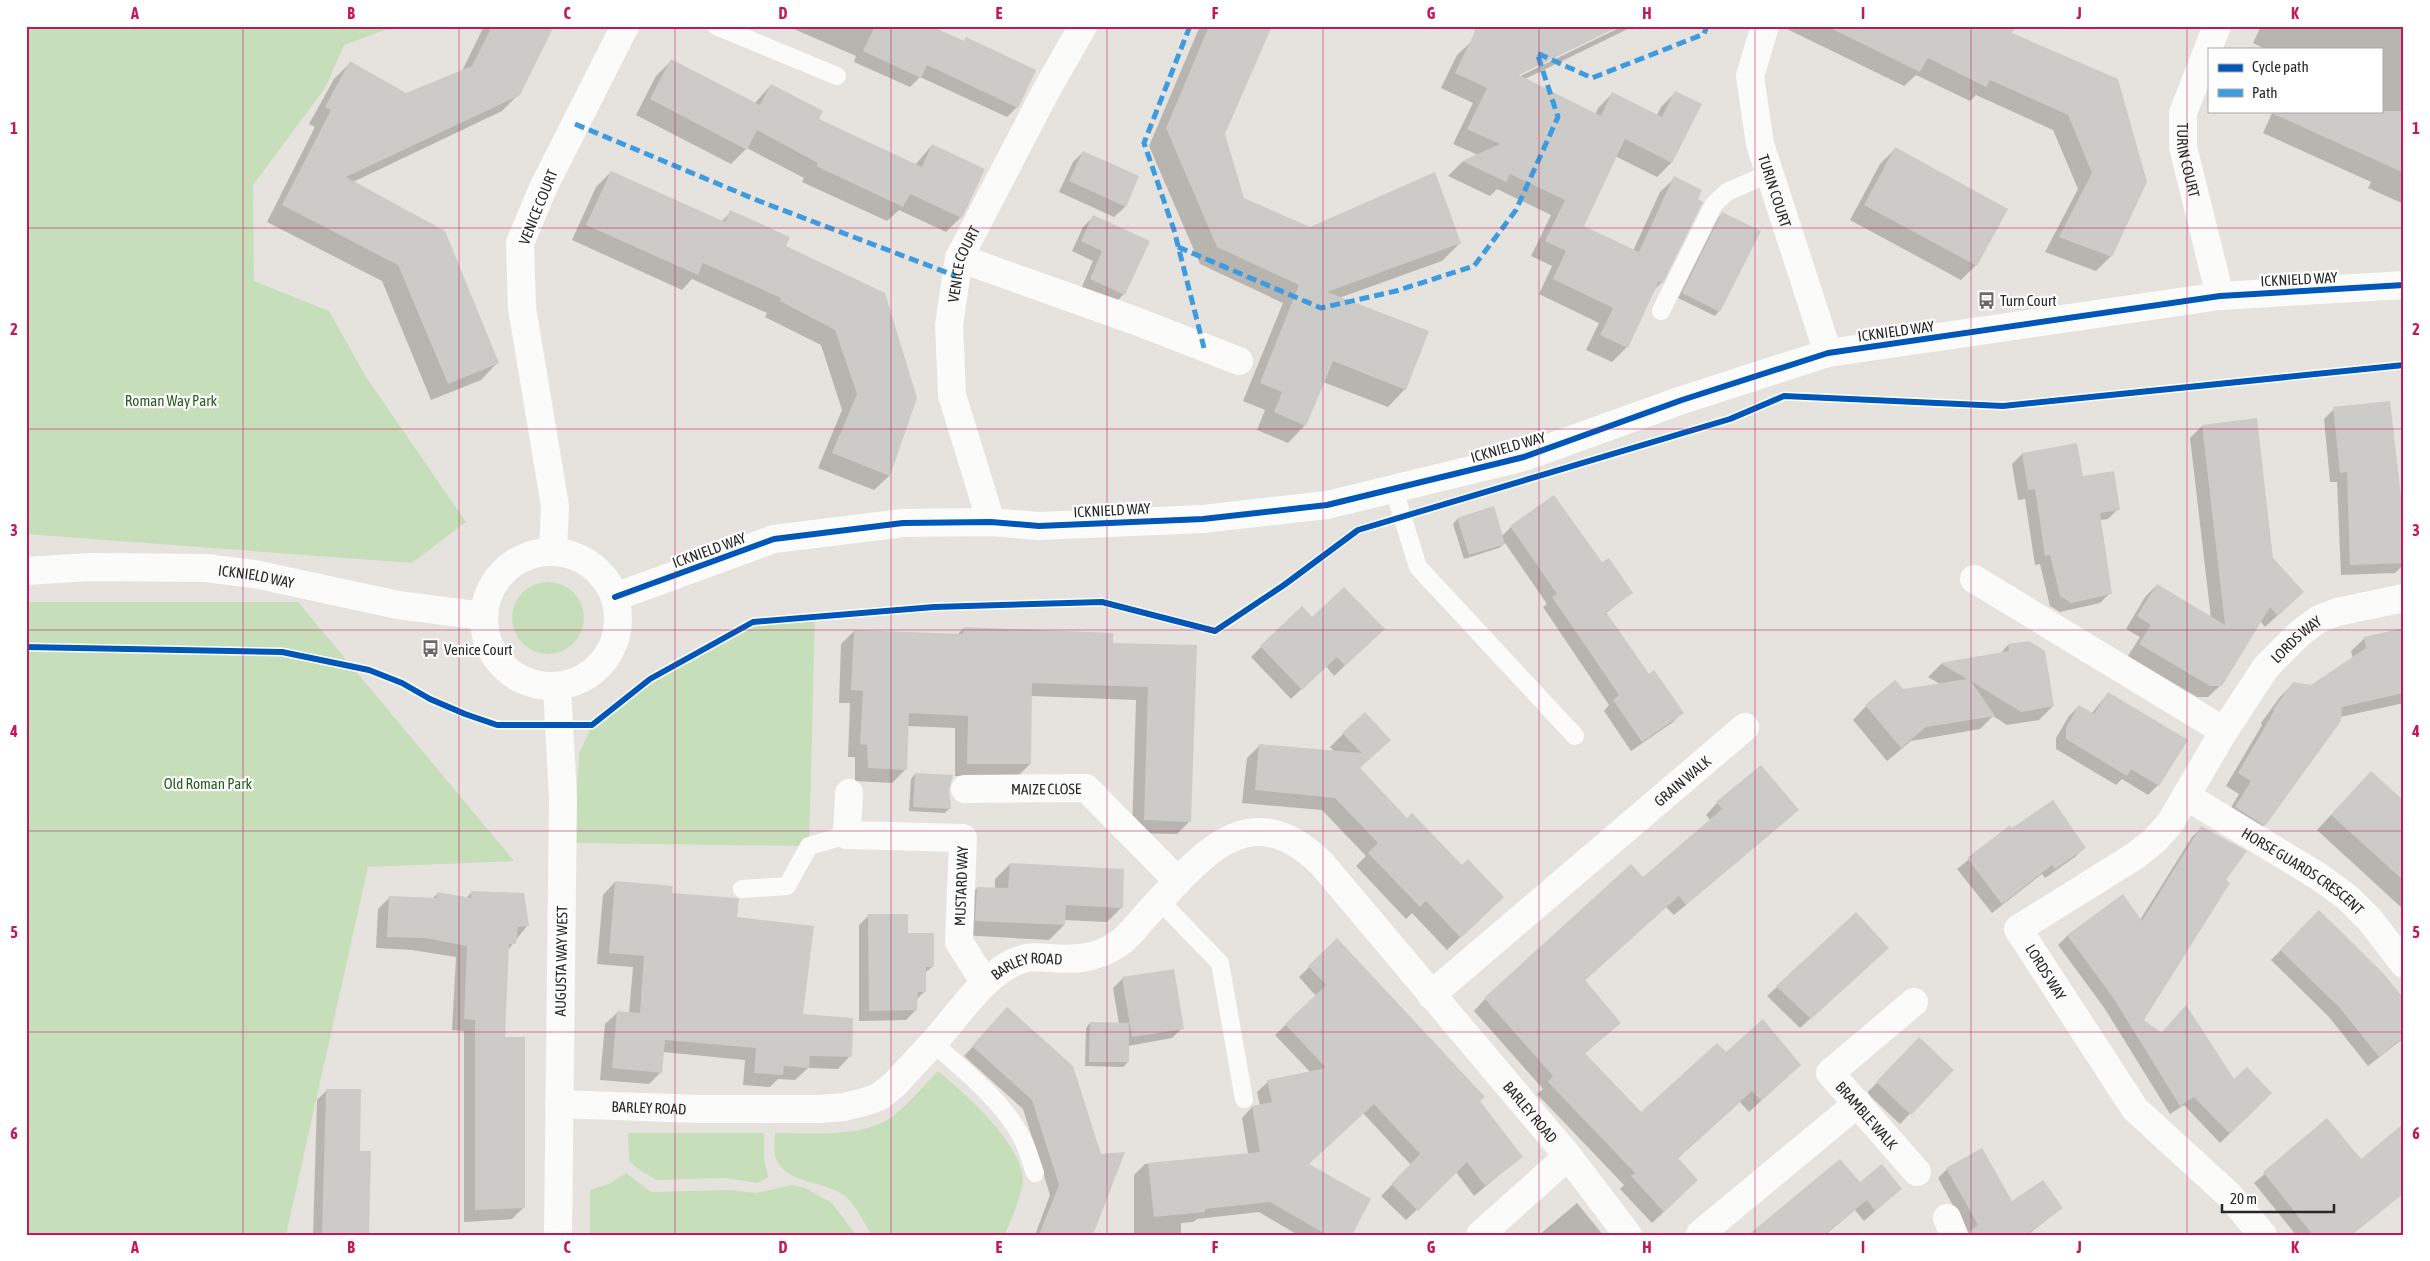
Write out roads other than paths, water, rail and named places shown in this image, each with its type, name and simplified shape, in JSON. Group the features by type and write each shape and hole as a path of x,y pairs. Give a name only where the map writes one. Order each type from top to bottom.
{"street":[{"name":"VENICE COURT","path":"553,552 555,506 522,308 520,243 543,188 624,26"},
{"name":"VENICE COURT","path":"991,522 952,395 949,325 959,258 1037,106 1083,26"},
{"name":"TURIN COURT","path":"1765,26 1750,76 1760,144 1828,353"},
{"name":"TURIN COURT","path":"2208,48 2217,26"},
{"name":"TURIN COURT","path":"2208,49 2183,114 2184,147 2220,296"},
{"path":"959,258 1136,321 1239,361"},
{"name":"ICKNIELD WAY","path":"615,597 774,540 903,523 991,522 1039,526 1203,519 1327,505 1524,457 1682,400 1828,353 2220,296 2404,285"},
{"path":"553,552 566,553 591,565 609,584 615,597 619,617 616,638 608,656 594,671 577,682 557,687 537,686 519,680 504,668 489,644 483,616 488,595 495,583 514,563 532,554 553,552"},
{"name":"ICKNIELD WAY","path":"26,570 90,567 206,568 262,575 398,605 483,616"},
{"path":"1974,578 2224,731"},
{"name":"LORDS WAY","path":"2263,1235 2229,1195 2135,1109 2018,929 2135,856 2155,840 2170,823 2224,731 2266,667 2300,633 2319,619 2337,612 2404,598"},
{"name":"AUGUSTA WAY WEST","path":"557,687 563,798 558,1235"},
{"name":"GRAIN WALK","path":"1431,995 1745,727"},
{"name":"MAIZE CLOSE","path":"964,788 1086,788 1178,881"},
{"path":"847,835 849,792"},
{"name":"HORSE GUARDS CRESCENT","path":"2186,796 2318,876 2347,897 2370,920 2404,964"},
{"name":"BARLEY ROAD","path":"559,1104 708,1109 844,1107 878,1096 894,1085 985,983 999,970 1028,957 1070,960 1090,957 1105,952 1121,943 1178,881 1208,854 1225,841 1243,833 1256,831 1286,837 1304,847 1322,864 1568,1156 1628,1235"},
{"name":"MUSTARD WAY","path":"847,835 963,838 959,942 985,983"},
{"name":"BRAMBLE WALK","path":"1914,1002 1830,1073 1916,1172"},
{"path":"1699,1234 1858,1103"},
{"path":"1480,1235 1568,1156"}],"lane":[{"path":"716,26 837,76"},
{"path":"1661,311 1714,204 1728,192 1770,173"},
{"path":"1394,490 1418,567 1575,736"},
{"name":"MUSTARD WAY","path":"742,889 787,886 809,846 847,835"},
{"path":"1160,901 1220,963 1244,1099"},
{"path":"933,1043 973,1078 997,1104 1022,1139 1035,1173"}],"place":[{"name":"Turn Court","path":"1986,300"},
{"name":"Venice Court","path":"430,649"}],"park label":[{"name":"Roman Way Park","path":"171,400"},
{"name":"Old Roman Park","path":"208,783"}]}
